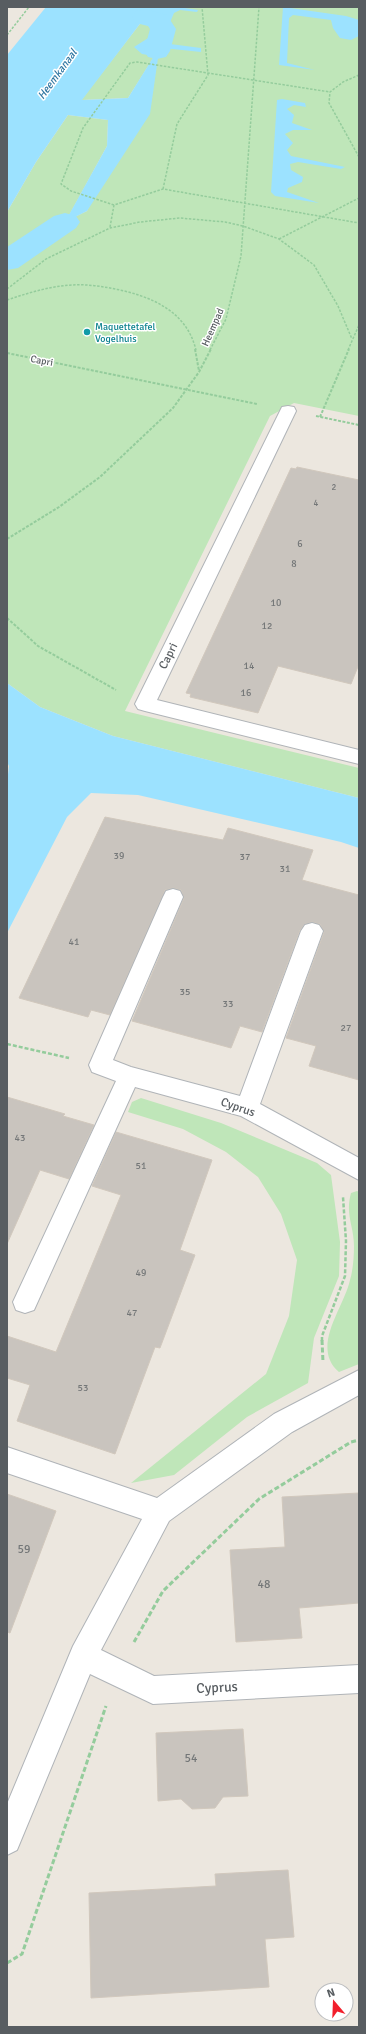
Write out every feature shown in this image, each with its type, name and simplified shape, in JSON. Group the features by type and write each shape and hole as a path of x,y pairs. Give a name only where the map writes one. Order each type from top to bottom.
{"street":[{"name":"Capri","path":"145,704 288,410"},
{"path":"145,704 359,757"},
{"path":"100,1065 173,897"},
{"path":"247,1108 312,931"},
{"name":"Cyprus","path":"100,1065 129,1076 247,1108 352,1166"},
{"path":"25,1302 129,1076"},
{"path":"7,1840 83,1656 160,1512 283,1423 359,1382"},
{"path":"7,1460 160,1512"},
{"name":"Cyprus","path":"83,1656 153,1690 359,1679"}],"path":[{"path":"7,35 29,7"},
{"path":"163,189 177,124 208,75 202,7"},
{"name":"Heempad","path":"7,539 59,507 100,477 173,408 199,372 226,318 241,256 244,202 255,80 259,7"},
{"path":"359,75 343,82 330,92 255,80 208,75 137,62 130,63 83,128 61,184 71,191 114,205 163,189 244,202 359,224"},
{"path":"330,92 329,103 359,157"},
{"path":"279,239 359,198"},
{"path":"110,228 114,205"},
{"path":"7,289 46,259 110,228 140,222 180,218 225,222 243,226 279,239 314,265 338,306 352,339"},
{"path":"7,300 25,293 71,284 117,288 145,296 171,311 188,328 196,348 199,372"},
{"path":"320,417 359,325"},
{"name":"Capri","path":"7,354 359,425"},
{"path":"7,618 38,646 97,681 145,704"},
{"path":"7,1044 100,1065"},
{"path":"329,1398 323,1369 322,1336 345,1276 346,1241 342,1185 352,1166"}],"green space":[{"path":"153,7 359,7 359,416 294,403 270,416 125,711 359,768 359,798 113,736 40,707 7,683 7,212 36,162 68,115 108,120 107,146 66,221 87,211 157,52 128,98 81,100"},
{"path":"141,1098 221,1123 317,1163 331,1175 340,1242 339,1276 314,1338 308,1383 247,1417 174,1475 131,1483 266,1374 289,1316 297,1260 281,1214 258,1177 226,1152 183,1129 128,1112 132,1102"},
{"path":"357,1191 359,1192 359,1364 339,1372 331,1362 328,1351 328,1339 331,1327 347,1291 352,1272 354,1259 354,1239 349,1214 349,1201 351,1193"}],"water":[{"name":"Heemkanaal","path":"46,7 178,7 198,10 197,12 180,10 174,13 163,39 170,44 201,48 201,52 163,48 158,51 150,114 87,211 65,222 107,146 108,120 68,115 36,162 7,212 7,55","holes":["149,12 156,22 153,35 134,47 142,54 154,56 128,98 82,100"]},
{"path":"283,7 346,16 359,20 359,36 351,40 340,38 333,28 331,20 293,15 289,18 287,63 315,70 279,65"},
{"path":"282,99 305,103 306,107 294,105 287,109 294,115 292,123 312,130 293,130 285,134 293,143 287,150 291,156 345,167 341,169 298,162 290,164 291,170 303,177 302,182 288,188 287,192 319,203 275,196 271,192 277,100"},
{"path":"7,683 40,707 113,736 359,798 359,848 341,842 138,795 91,793 67,817 7,933 7,783 9,766 7,762"}],"building":[{"path":"297,467 359,480 359,664 351,684 278,666 258,713 190,697 191,694 186,693 291,468 296,469"},
{"path":"105,817 223,840 228,828 313,850 302,880 359,895 359,1080 309,1066 316,1046 286,1038 324,932 320,924 312,922 305,924 300,930 262,1032 240,1026 231,1048 132,1021 184,898 181,890 173,888 165,890 110,1015 91,1010 88,1017 19,998"},
{"path":"7,1097 65,1114 63,1116 94,1125 69,1179 40,1170 7,1244"},
{"path":"116,1132 212,1160 180,1250 195,1255 160,1348 155,1347 115,1454 17,1421 30,1385 7,1378 7,1336 56,1352 121,1195 92,1186"},
{"path":"359,1493 359,1603 299,1608 302,1638 236,1642 230,1550 285,1547 282,1497"},
{"path":"7,1494 56,1511 10,1633 7,1632"},
{"path":"243,1729 248,1796 223,1797 215,1808 192,1809 181,1799 158,1801 156,1733"},
{"path":"288,1870 294,1937 265,1939 269,1987 91,1998 89,1893 216,1886 215,1874"}],"waterway":[{"path":"145,17 158,21 163,29 157,51"},
{"path":"7,261 65,222"}],"place":[{"name":"Maquettetafel Vogelhuis","path":"87,332"}]}
